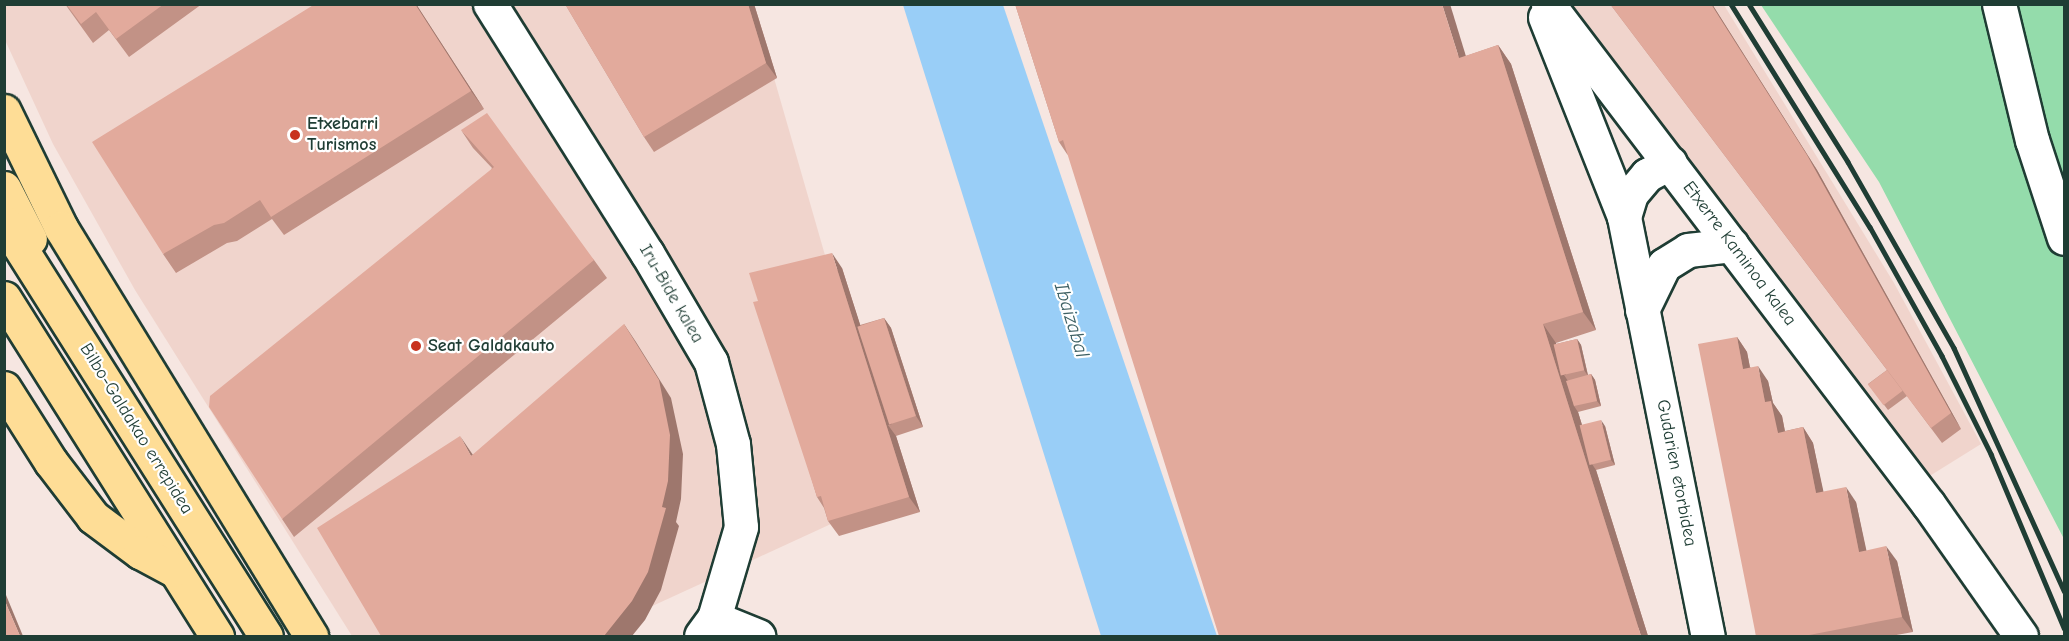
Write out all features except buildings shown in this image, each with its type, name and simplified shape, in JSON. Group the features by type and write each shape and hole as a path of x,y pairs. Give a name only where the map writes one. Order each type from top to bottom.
{"highway":[{"path":"4,111 61,228 311,636"},
{"path":"4,188 76,332"},
{"name":"Bilbo-Galdakao errepidea","path":"4,222 76,332 266,636"},
{"path":"4,298 217,636"},
{"path":"4,388 51,462 93,517 140,552 177,572"}],"street":[{"name":"Iru-Bide kalea","path":"490,4 647,253 711,362 733,444 741,527 708,627 758,636"},
{"name":"Gudarien etorbidea","path":"1540,4 1624,217 1708,636"},
{"name":"Etxerre Kaminoa kalea","path":"1548,4 1929,505 2021,636"},
{"path":"1999,4 2032,140 2064,238"},
{"path":"1624,217 1636,188 1647,175 1670,163"},
{"path":"1642,310 1664,265 1688,250 1732,245"}],"shaded area":[{"path":"4,5 753,5 894,495 587,636 352,636 135,290 53,144 5,40"},
{"path":"1573,5 1724,5 1894,283 1981,444 1928,477"}],"green space":[{"path":"1761,5 2064,5 2064,539 1879,182"}],"water":[{"name":"Ibaizabal","path":"903,5 1003,5 1217,636 1101,636"}],"railway":[{"path":"1731,4 1870,227 1942,356 1991,454 2064,628"},
{"path":"1749,4 1848,162 1954,348 2064,591"}],"place":[{"name":"Etxebarri Turismos","path":"295,135"},
{"name":"Seat Galdakauto","path":"416,346"}]}
